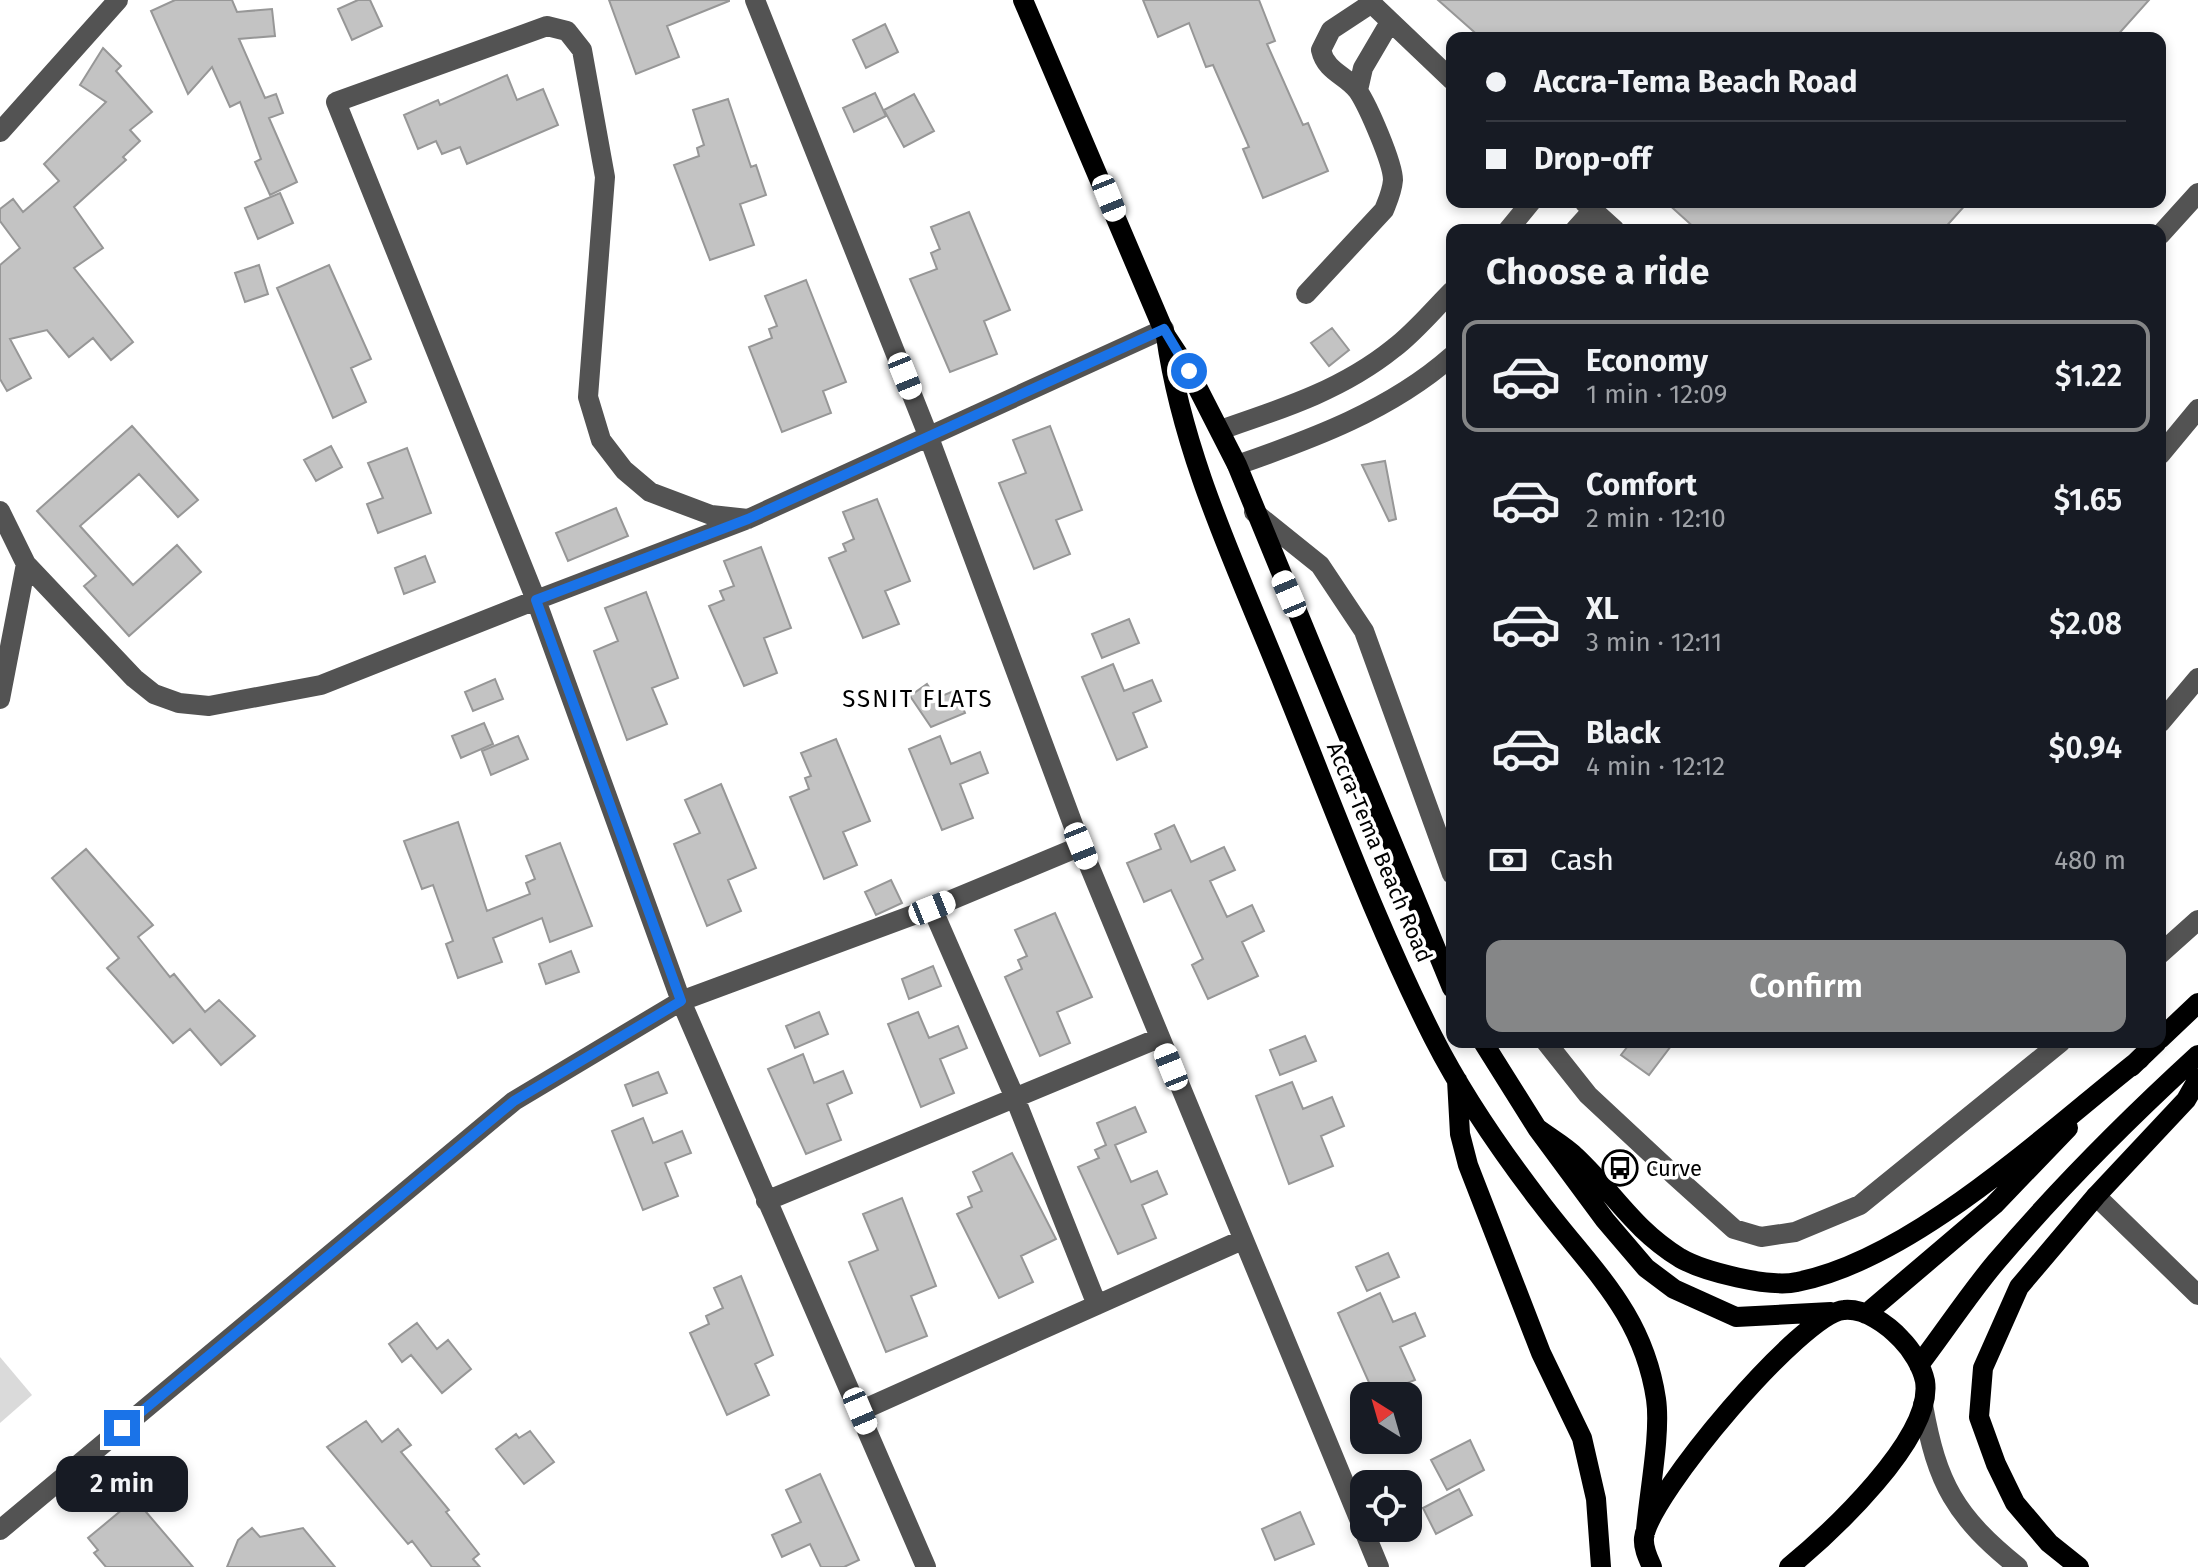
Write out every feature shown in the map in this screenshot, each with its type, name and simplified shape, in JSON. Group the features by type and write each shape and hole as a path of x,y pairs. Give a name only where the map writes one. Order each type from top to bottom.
{"main road":[{"name":"Accra-Tema Beach Road","path":"1023,0 1165,333 1237,465 1446,974"},
{"name":"Accra-Tema Beach Road","path":"1165,333 1172,377 1211,505 1375,910 1433,1037 1514,1167 1631,1318 1647,1354 1657,1402 1646,1530 1646,1553 1652,1567"},
{"path":"2166,1034 2198,1003"},
{"path":"1487,1048 1537,1128 1615,1232 1646,1268 1674,1289 1736,1317 1845,1309 1866,1314 1889,1327 1919,1365 1925,1382 1923,1405 1900,1454 1824,1537 1789,1567"},
{"path":"1866,1314 1994,1205 2152,1048"},
{"path":"1919,1365 1994,1264 2046,1205 2112,1135 2198,1055"},
{"path":"1537,1128 1574,1155 1645,1235 1684,1260 1743,1279 1795,1283 1869,1259 1943,1213 2140,1059"},
{"path":"2079,1567 2049,1543 2015,1503 1996,1464 1979,1417 1983,1368 2019,1287 2096,1196 2186,1100 2198,1079"},
{"path":"1457,1080 1458,1121 1468,1165 1541,1353 1582,1438 1596,1499 1601,1567"},
{"path":"1646,1530 1661,1499 1694,1452 1795,1342 1831,1312"}],"street":[{"path":"0,132 118,0"},
{"path":"755,0 928,435 1081,846 1379,1567"},
{"path":"1306,294 1384,210 1391,194 1393,177 1358,90 1328,67 1321,50 1331,30 1370,2 1446,74"},
{"path":"1358,90 1363,68 1390,22"},
{"path":"748,519 711,515 650,492 624,470 601,440 588,397 605,177 582,50 567,31 547,26 336,102 536,600 681,1001 926,1567"},
{"path":"2166,228 2198,193"},
{"path":"1513,224 1526,208"},
{"path":"1590,208 1608,224"},
{"path":"1220,430 1311,399 1356,376 1397,347 1446,297"},
{"path":"0,511 26,564 134,678 154,694 209,706 321,685 748,519 928,435 1165,333"},
{"path":"1237,465 1321,435 1410,389 1446,361"},
{"path":"2166,448 2198,409"},
{"path":"1254,512 1320,565 1364,631 1446,857"},
{"path":"0,699 26,564"},
{"path":"2166,716 2198,678"},
{"path":"0,1530 514,1101 681,1001 932,908 1081,846"},
{"path":"932,908 1015,1098 1097,1305"},
{"path":"2166,949 2198,920"},
{"path":"766,1201 1159,1038"},
{"path":"1551,1048 1588,1095 1675,1176 1734,1229 1761,1237 1795,1232 1860,1205 2052,1048"},
{"path":"2096,1196 2198,1295"},
{"path":"860,1411 1242,1240"},
{"path":"1923,1405 1932,1457 1945,1489 1970,1524 2018,1567"}],"shaded area":[{"path":"0,1357 32,1395 0,1423"}],"building":[{"path":"175,0 232,0 237,12 272,9 275,36 239,39 265,98 276,94 283,113 269,118 297,182 270,195 255,162 261,159 240,102 230,107 212,67 188,94 151,11"},
{"path":"358,0 370,0 382,26 352,40 338,9"},
{"path":"609,0 729,1 667,26 679,57 636,74"},
{"path":"1143,0 1259,0 1275,41 1267,44 1303,125 1308,123 1328,171 1263,198 1243,149 1249,147 1213,65 1206,67 1189,23 1158,37"},
{"path":"1438,0 2149,0 2120,32 1474,32"},
{"path":"885,24 898,52 866,68 853,40"},
{"path":"103,48 121,66 116,71 152,112 130,130 140,141 123,157 126,160 74,207 103,248 74,268 133,342 111,360 93,338 69,357 47,330 10,339 31,378 7,391 0,379 0,265 20,248 0,221 0,209 13,199 23,212 59,181 44,164 106,102 80,85"},
{"path":"507,75 517,100 543,89 558,125 467,164 460,147 442,154 436,141 418,149 404,115 438,100 440,105"},
{"path":"875,93 886,116 854,132 843,108"},
{"path":"914,94 934,131 904,147 884,110"},
{"path":"728,99 751,167 756,165 766,195 740,204 754,245 710,260 674,165 699,156 697,148 704,145 693,110"},
{"path":"280,193 293,223 258,239 245,208"},
{"path":"1673,208 1963,208 1948,224 1690,224"},
{"path":"969,212 1010,310 984,321 997,354 950,372 910,279 937,269 931,253 940,249 931,227"},
{"path":"259,265 268,294 245,302 235,273"},
{"path":"329,265 371,359 351,368 366,402 333,418 277,288"},
{"path":"806,280 846,382 823,391 831,413 782,432 749,347 772,338 769,329 777,326 765,296"},
{"path":"1332,328 1349,350 1329,366 1311,343"},
{"path":"132,426 198,500 178,517 139,474 80,526 133,585 177,545 201,572 129,636 84,586 96,576 37,511"},
{"path":"1050,426 1082,510 1056,520 1070,554 1034,569 999,483 1026,473 1013,440"},
{"path":"331,446 342,467 316,481 304,460"},
{"path":"407,448 431,513 378,533 367,504 383,498 368,463"},
{"path":"1385,461 1396,519 1389,521 1362,465"},
{"path":"877,499 910,581 885,591 899,624 863,638 829,558 846,551 843,544 854,539 843,512"},
{"path":"616,508 628,536 568,561 556,533"},
{"path":"761,547 791,628 764,638 777,673 744,686 709,606 724,600 720,591 734,586 724,561"},
{"path":"425,556 435,582 404,594 395,568"},
{"path":"646,592 678,678 652,688 667,724 627,740 594,651 618,641 605,608"},
{"path":"1129,619 1139,643 1102,658 1092,634"},
{"path":"1113,664 1124,691 1152,680 1161,701 1133,713 1147,747 1117,760 1082,677"},
{"path":"495,679 503,699 473,711 465,692"},
{"path":"927,684 937,698 956,690 965,713 931,727 910,696"},
{"path":"484,723 493,744 461,758 452,736"},
{"path":"518,736 528,759 491,775 482,751"},
{"path":"940,736 951,764 980,752 988,773 960,784 973,818 942,830 909,749"},
{"path":"836,739 870,821 843,832 857,865 824,879 790,797 809,789 805,778 811,776 801,753"},
{"path":"721,784 756,868 728,880 741,911 707,926 674,844 700,833 685,800"},
{"path":"458,822 487,911 530,894 526,883 535,879 526,856 560,843 592,926 550,942 542,918 493,938 502,962 458,978 446,944 453,941 433,885 422,889 404,841"},
{"path":"1174,825 1191,862 1224,847 1235,870 1210,881 1227,917 1252,905 1264,931 1242,942 1258,976 1208,999 1192,965 1203,959 1171,890 1144,902 1127,863 1161,849 1155,834"},
{"path":"86,849 153,925 138,937 170,977 174,974 205,1012 219,1000 255,1036 221,1065 190,1029 173,1043 107,968 119,958 52,878"},
{"path":"891,880 902,903 876,915 865,892"},
{"path":"1055,913 1092,997 1057,1012 1070,1043 1040,1056 1005,977 1022,969 1018,960 1027,956 1015,930"},
{"path":"571,951 579,972 546,984 539,964"},
{"path":"933,966 941,986 909,999 902,979"},
{"path":"819,1012 828,1034 795,1048 786,1026"},
{"path":"918,1012 929,1038 958,1026 967,1048 940,1059 954,1093 921,1107 888,1024"},
{"path":"1305,1036 1316,1061 1280,1075 1270,1050"},
{"path":"1626,1048 1669,1048 1649,1075 1621,1055"},
{"path":"803,1054 814,1083 843,1071 852,1093 827,1104 841,1140 806,1154 768,1069"},
{"path":"658,1072 667,1093 633,1106 625,1085"},
{"path":"1292,1082 1303,1109 1332,1097 1344,1126 1321,1136 1333,1166 1289,1184 1256,1096"},
{"path":"1135,1107 1146,1132 1115,1145 1131,1182 1157,1171 1167,1194 1142,1205 1156,1238 1118,1254 1078,1167 1099,1158 1095,1150 1106,1145 1097,1123"},
{"path":"643,1118 653,1143 682,1131 691,1153 665,1163 678,1196 643,1210 612,1131"},
{"path":"1012,1153 1056,1239 1021,1256 1033,1282 999,1298 957,1214 972,1207 968,1197 982,1191 973,1172"},
{"path":"902,1198 936,1286 911,1296 927,1336 886,1352 849,1262 878,1250 863,1214"},
{"path":"1388,1253 1399,1277 1367,1291 1356,1267"},
{"path":"741,1276 773,1355 755,1364 769,1395 727,1415 690,1333 709,1324 706,1316 723,1308 714,1288"},
{"path":"1380,1293 1393,1322 1415,1313 1425,1336 1400,1347 1415,1380 1369,1382 1338,1313"},
{"path":"417,1323 437,1349 448,1340 471,1369 442,1393 411,1355 402,1362 389,1344"},
{"path":"366,1421 382,1442 398,1429 411,1445 401,1452 449,1510 446,1512 479,1554 473,1559 480,1567 432,1567 412,1541 408,1544 327,1447"},
{"path":"530,1431 554,1462 524,1484 496,1449 516,1434 519,1438"},
{"path":"1470,1440 1484,1470 1447,1490 1431,1460"},
{"path":"820,1474 859,1560 844,1567 821,1567 810,1544 782,1557 772,1535 801,1522 786,1490"},
{"path":"1459,1489 1472,1515 1436,1534 1423,1508"},
{"path":"135,1499 193,1567 106,1567 94,1553 98,1550 88,1538"},
{"path":"1300,1512 1314,1544 1275,1560 1262,1529"},
{"path":"252,1528 260,1537 303,1528 335,1567 227,1567 238,1540"}],"place":[{"name":"Curve","path":"1620,1168"}],"district":[{"name":"SSNIT FLATS","path":"918,699"}],"route":[{"path":"122,1428 514,1101 681,1001 536,600 748,519 1164,329 1189,371"}]}
